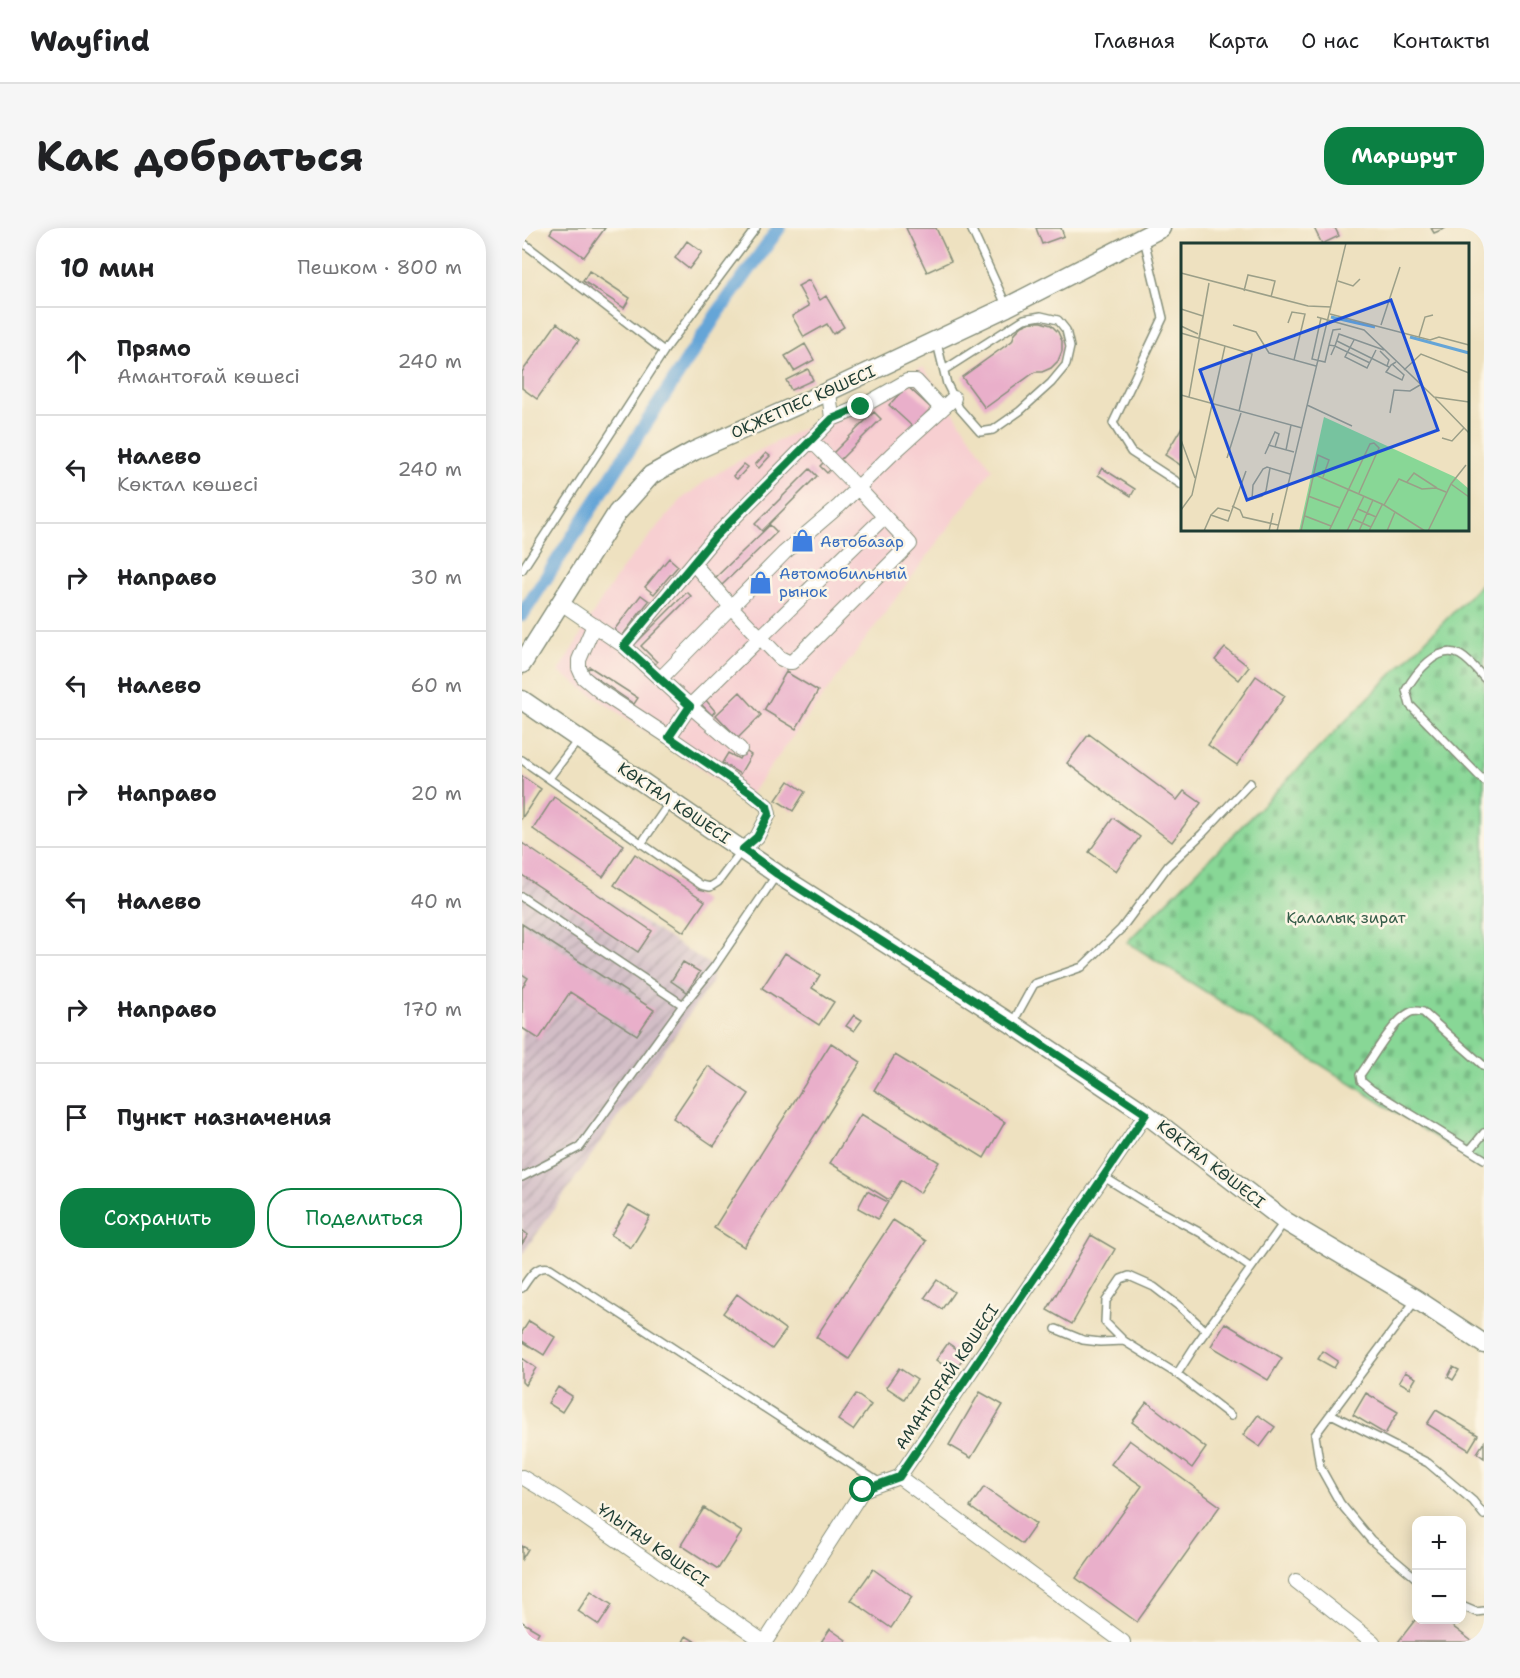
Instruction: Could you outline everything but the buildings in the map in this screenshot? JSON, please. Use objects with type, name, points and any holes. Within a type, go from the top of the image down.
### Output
[{"type":"street","name":"ОҚЖЕТПЕС КӨШЕСІ","points":[[522,664],[617,513],[651,476],[694,451],[829,391],[1007,307],[1161,228]]},
{"type":"street","points":[[624,646],[715,537],[832,419],[861,407],[907,381],[916,381],[942,409]]},
{"type":"street","points":[[829,391],[832,419]]},
{"type":"street","points":[[660,679],[784,553],[839,506],[954,398]]},
{"type":"street","points":[[693,563],[780,658],[792,662],[910,544],[811,440]]},
{"type":"street","points":[[669,737],[690,706],[884,517]]},
{"type":"street","points":[[561,603],[624,646],[740,749]]},
{"type":"street","points":[[594,625],[579,660],[579,668],[583,677],[602,693],[767,806],[769,814],[757,837],[743,849]]},
{"type":"street","name":"КӨКТАЛ КӨШЕСІ","points":[[522,700],[777,874],[1011,1024],[1146,1114],[1285,1221],[1416,1299],[1484,1344]]},
{"type":"street","name":"АМАНТОҒАЙ КӨШЕСІ","points":[[899,1477],[1146,1114]]},
{"type":"street","name":"ҰЛЫТАУ КӨШЕСІ","points":[[522,1477],[557,1498],[764,1642]]},
{"type":"street","points":[[764,1642],[863,1490],[899,1477],[1123,1642]]},
{"type":"street","points":[[1296,1581],[1373,1642]]},
{"type":"lane","points":[[522,570],[664,351],[756,228]]},
{"type":"lane","points":[[970,228],[1007,307]]},
{"type":"lane","points":[[1144,236],[1163,318],[1113,423],[1131,452],[1181,484]]},
{"type":"lane","points":[[522,242],[664,351]]},
{"type":"lane","points":[[936,340],[947,384],[959,408],[980,432],[993,430],[1020,411],[1051,383],[1066,365],[1070,347],[1066,330],[1058,320],[1041,316],[1024,319],[944,370]]},
{"type":"lane","points":[[1484,678],[1460,655],[1440,653],[1415,675],[1406,690],[1410,705],[1484,781]]},
{"type":"lane","points":[[549,778],[579,739]]},
{"type":"lane","points":[[522,760],[701,885],[710,887],[718,882],[743,849]]},
{"type":"lane","points":[[1011,1024],[1034,984],[1082,967],[1121,929],[1168,866],[1250,783]]},
{"type":"lane","points":[[641,844],[671,801]]},
{"type":"lane","points":[[522,1177],[580,1147],[683,1005],[714,967],[777,874]]},
{"type":"lane","points":[[522,897],[683,1005]]},
{"type":"lane","points":[[1484,1066],[1423,1012],[1416,1011],[1408,1013],[1392,1029],[1360,1075],[1362,1081],[1372,1090],[1484,1159]]},
{"type":"lane","points":[[1470,1150],[1484,1133]]},
{"type":"lane","points":[[1104,1177],[1201,1233],[1251,1268]]},
{"type":"lane","points":[[1177,1374],[1285,1221]]},
{"type":"lane","points":[[522,1288],[536,1269],[550,1268],[882,1484]]},
{"type":"lane","points":[[1206,1331],[1154,1287],[1129,1276],[1121,1279],[1106,1301],[1105,1322],[1124,1341],[1177,1374],[1231,1416]]},
{"type":"lane","points":[[1412,1575],[1371,1540],[1340,1503],[1320,1467],[1315,1435],[1416,1299]]},
{"type":"lane","points":[[1056,1329],[1083,1340],[1124,1341]]},
{"type":"lane","points":[[1331,1414],[1428,1463],[1473,1501],[1484,1515]]},
{"type":"lane","points":[[1466,1608],[1476,1612],[1484,1611]]},
{"type":"shaded area","name":"Автомобильный рынок","points":[[923,367],[992,469],[746,800],[559,672],[600,602],[627,562],[683,498],[729,466]]},
{"type":"shaded area","points":[[522,845],[714,967],[711,983],[522,1255]]},
{"type":"green space","name":"Қалалық зират","points":[[1484,581],[1484,1168],[1127,942]]},
{"type":"waterway","points":[[522,615],[717,314],[779,228]]},
{"type":"place","name":"Автобазар","points":[[802,541]]},
{"type":"place","name":"Автомобильный рынок","points":[[761,582]]},
{"type":"route","points":[[861,407],[832,419],[715,537],[624,646],[690,706],[669,737],[767,806],[769,814],[757,837],[743,849],[777,874],[1011,1024],[1146,1114],[899,1477],[863,1490]]}]
